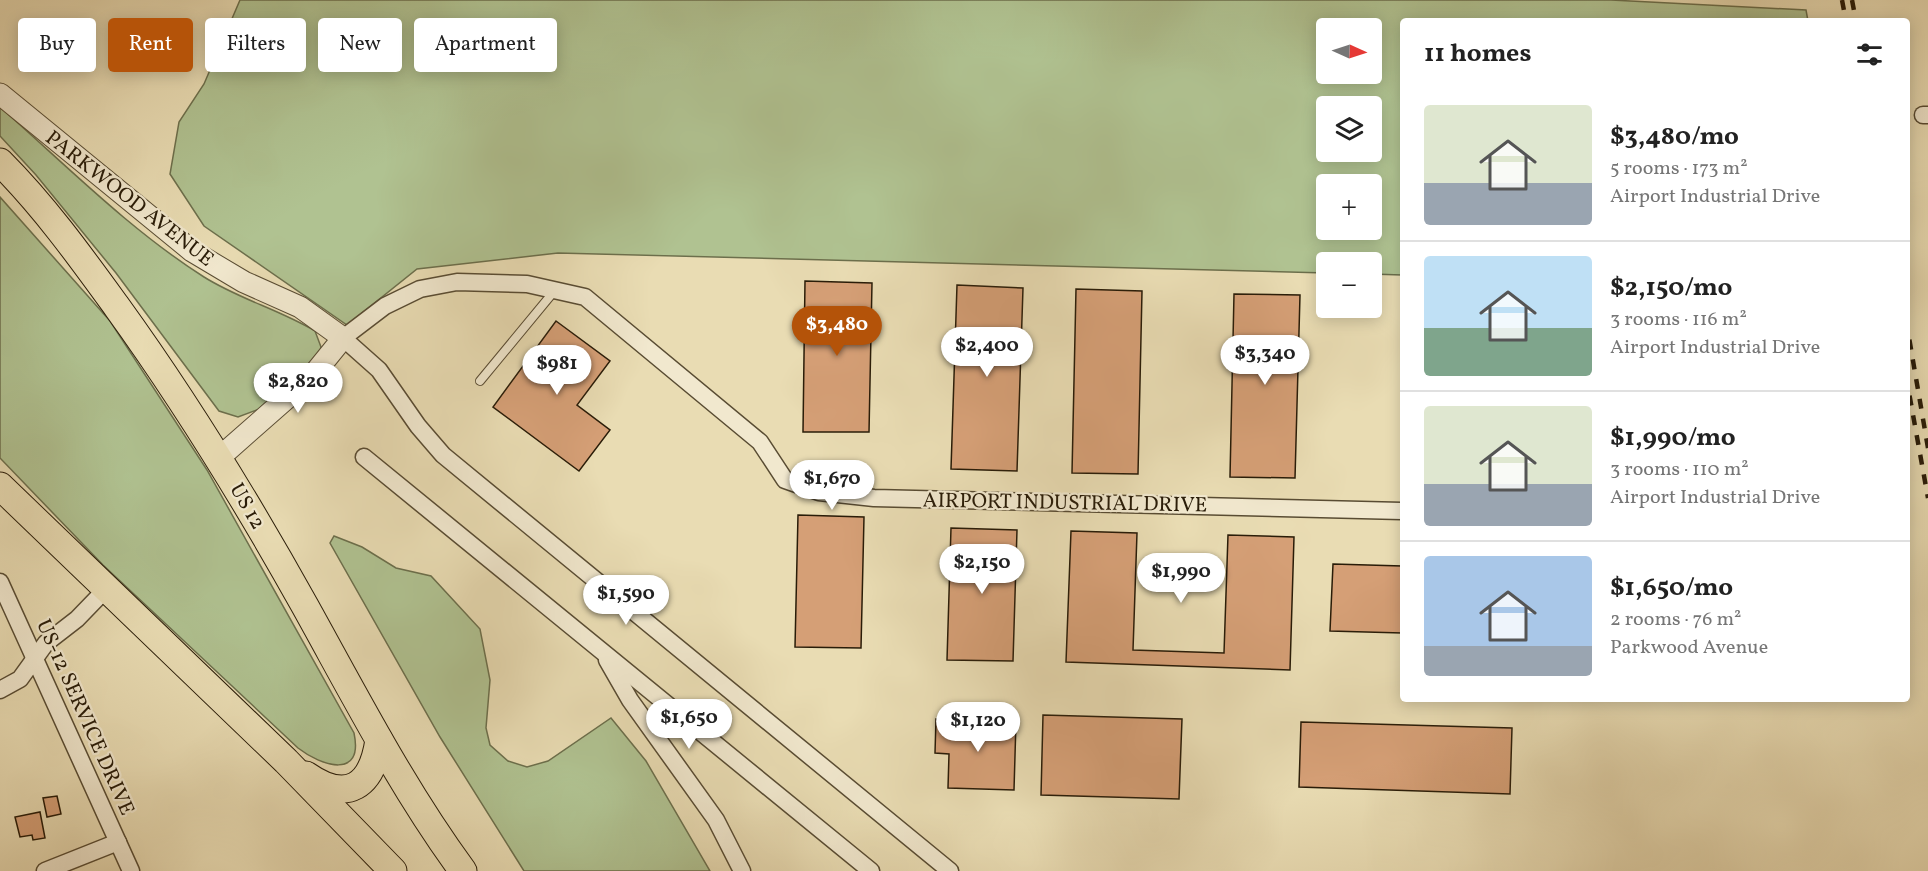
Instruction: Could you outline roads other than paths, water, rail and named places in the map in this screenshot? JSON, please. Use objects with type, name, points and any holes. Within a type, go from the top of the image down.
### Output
[{"type":"highway","name":"US 12","points":[[0,162],[44,210],[79,255],[220,457],[379,740],[463,871]]},
{"type":"highway","points":[[0,486],[286,761],[393,871]]},
{"type":"highway","points":[[286,761],[320,784],[334,789],[354,787],[370,773],[376,762],[379,740]]},
{"type":"street","name":"PARKWOOD AVENUE","points":[[0,94],[192,251],[244,282],[300,307],[343,338],[379,370],[418,426],[443,455],[951,871]]},
{"type":"street","name":"AIRPORT INDUSTRIAL DRIVE","points":[[220,457],[313,375],[343,338],[385,306],[420,289],[458,282],[480,281],[527,284],[585,297],[760,442],[785,480],[819,492],[874,498],[1400,511]]},
{"type":"street","points":[[364,457],[871,871]]},
{"type":"street","name":"US-12 SERVICE DRIVE","points":[[0,582],[131,871]]},
{"type":"street","points":[[0,690],[20,679],[36,661],[46,643],[77,619],[106,589]]},
{"type":"street","points":[[601,649],[630,700],[716,820],[742,871]]},
{"type":"street","points":[[45,871],[118,842]]},
{"type":"lane","points":[[480,381],[556,289]]},
{"type":"railway","points":[[1842,0],[1845,18]]},
{"type":"railway","points":[[1852,0],[1855,18]]},
{"type":"railway","points":[[1910,343],[1928,448]]},
{"type":"railway","points":[[1910,398],[1928,498]]}]
